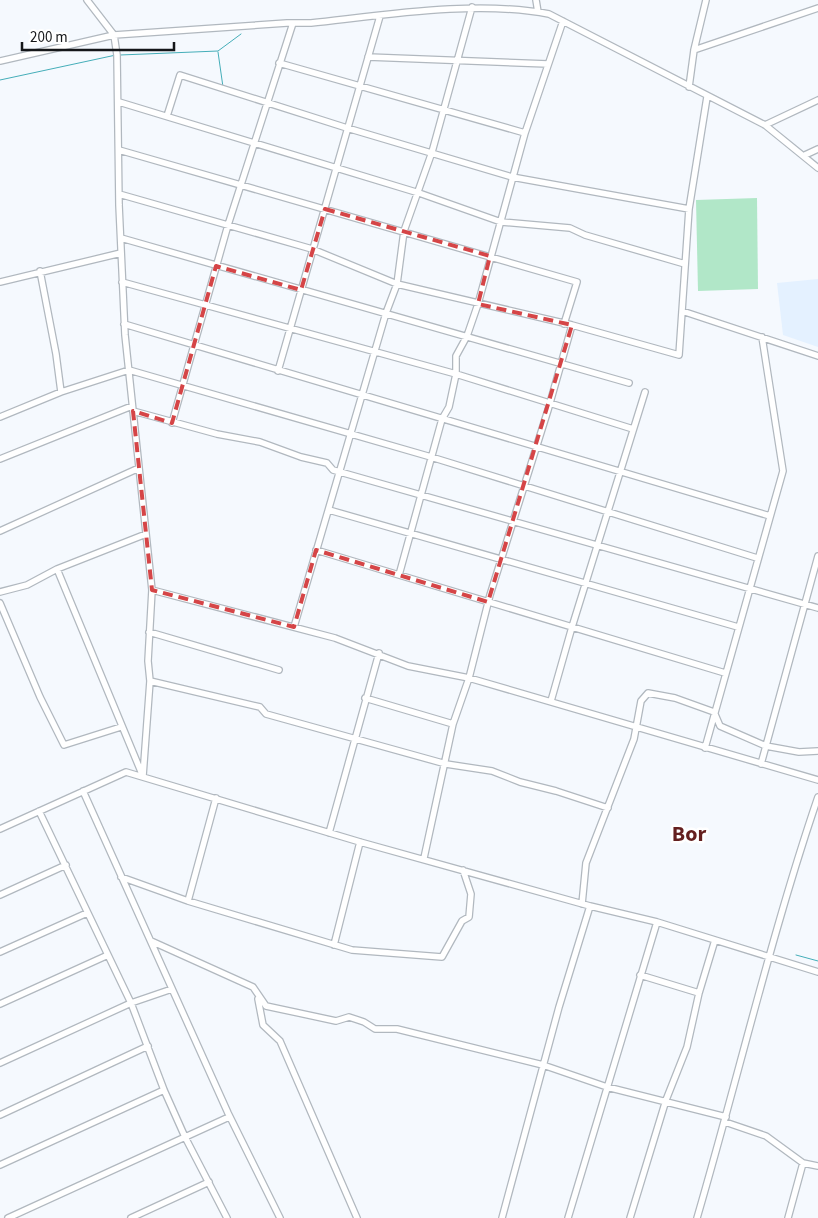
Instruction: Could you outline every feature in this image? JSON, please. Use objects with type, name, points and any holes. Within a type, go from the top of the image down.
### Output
[{"type":"street","points":[[87,0],[114,35],[117,55],[120,238],[124,324],[152,590],[149,632],[150,680],[143,776]]},
{"type":"street","points":[[536,0],[538,12]]},
{"type":"street","points":[[689,87],[694,50],[706,0]]},
{"type":"street","points":[[0,62],[114,35],[311,23],[472,7],[498,7],[538,12],[562,21],[707,97],[765,125],[805,155],[818,168]]},
{"type":"street","points":[[294,627],[386,314],[397,284],[404,231],[432,152],[472,7]]},
{"type":"street","points":[[694,50],[818,8]]},
{"type":"street","points":[[278,371],[380,16]]},
{"type":"street","points":[[399,575],[442,419],[449,408],[456,374],[456,356],[467,336],[478,304],[525,133],[562,21]]},
{"type":"street","points":[[172,423],[204,304],[266,103],[293,23]]},
{"type":"street","points":[[368,57],[548,64]]},
{"type":"street","points":[[279,63],[525,133]]},
{"type":"street","points":[[167,116],[180,76],[512,177],[689,209]]},
{"type":"street","points":[[119,194],[312,249],[397,284],[572,325],[679,354],[689,209],[707,97]]},
{"type":"street","points":[[765,125],[818,100]]},
{"type":"street","points":[[119,102],[419,193],[501,222],[570,228],[585,235],[685,264]]},
{"type":"street","points":[[805,155],[818,149]]},
{"type":"street","points":[[119,150],[577,282],[564,324]]},
{"type":"street","points":[[120,238],[629,383]]},
{"type":"street","points":[[0,282],[121,253]]},
{"type":"street","points":[[40,272],[56,354],[61,392]]},
{"type":"street","points":[[122,282],[456,374],[633,429]]},
{"type":"street","points":[[682,311],[818,356]]},
{"type":"street","points":[[124,324],[770,516]]},
{"type":"street","points":[[424,858],[446,764],[453,724],[469,678],[488,602],[550,404],[572,325]]},
{"type":"street","points":[[704,748],[783,471],[762,337]]},
{"type":"street","points":[[0,417],[61,392],[129,370],[351,433],[757,558]]},
{"type":"street","points":[[551,701],[572,626],[645,392]]},
{"type":"street","points":[[0,459],[132,409],[172,423],[260,442],[301,457],[327,463],[334,470],[340,472],[818,608]]},
{"type":"street","points":[[0,531],[139,468]]},
{"type":"street","points":[[329,510],[738,627]]},
{"type":"street","points":[[0,592],[27,585],[57,569],[146,534]]},
{"type":"street","points":[[316,550],[725,673]]},
{"type":"street","points":[[761,764],[818,556]]},
{"type":"street","points":[[57,569],[121,727],[143,776]]},
{"type":"street","points":[[152,590],[335,638],[379,653],[413,668],[469,678],[818,780]]},
{"type":"street","points":[[0,603],[40,697],[64,745],[121,727]]},
{"type":"street","points":[[149,632],[279,670]]},
{"type":"street","points":[[330,833],[365,698],[379,653]]},
{"type":"street","points":[[150,680],[260,707],[266,714],[446,764],[492,771],[520,782],[556,791],[608,808]]},
{"type":"street","points":[[582,904],[586,863],[608,808],[636,728],[641,701],[648,693],[675,698],[714,712],[720,726],[766,746],[799,752],[818,751]]},
{"type":"street","points":[[365,698],[453,724]]},
{"type":"street","points":[[0,829],[126,772],[360,842],[424,858],[582,904],[657,922],[818,972]]},
{"type":"street","points":[[83,790],[229,1116],[280,1218]]},
{"type":"street","points":[[697,1218],[726,1120],[769,957],[818,796]]},
{"type":"street","points":[[188,901],[216,798]]},
{"type":"street","points":[[39,811],[131,1003],[164,1090],[185,1137],[227,1218]]},
{"type":"street","points":[[334,945],[360,842]]},
{"type":"street","points":[[0,895],[66,865]]},
{"type":"street","points":[[121,877],[188,901],[352,950],[442,957],[462,920],[469,917],[471,894],[463,870]]},
{"type":"street","points":[[502,1218],[543,1066],[590,906]]},
{"type":"street","points":[[0,952],[87,913]]},
{"type":"street","points":[[568,1218],[657,922]]},
{"type":"street","points":[[630,1218],[666,1100],[687,1047],[699,993],[715,940]]},
{"type":"street","points":[[151,941],[253,987],[266,1006],[336,1021],[348,1017],[364,1022],[375,1029],[397,1029],[543,1066],[607,1088],[666,1100],[726,1120],[766,1136],[803,1162],[818,1166]]},
{"type":"street","points":[[0,1004],[108,955]]},
{"type":"street","points":[[640,975],[699,993]]},
{"type":"street","points":[[253,987],[260,1006],[263,1025],[280,1041],[357,1218]]},
{"type":"street","points":[[0,1063],[131,1003],[172,989]]},
{"type":"street","points":[[0,1115],[148,1046]]},
{"type":"street","points":[[0,1165],[164,1090]]},
{"type":"street","points":[[8,1218],[229,1116]]},
{"type":"street","points":[[788,1218],[803,1162]]},
{"type":"street","points":[[131,1218],[210,1182]]},
{"type":"highlighted area","points":[[325,209],[490,256],[478,304],[572,325],[488,602],[316,550],[294,627],[152,590],[133,411],[172,423],[216,266],[301,290]]},
{"type":"shaded area","points":[[818,279],[818,347],[783,335],[777,283]]},
{"type":"green space","points":[[757,198],[758,289],[698,291],[696,200]]},
{"type":"waterway","points":[[120,55],[218,51],[241,34]]},
{"type":"waterway","points":[[218,52],[223,87]]},
{"type":"waterway","points":[[0,80],[116,55]]},
{"type":"waterway","points":[[796,955],[818,961]]},
{"type":"district","name":"Bor","points":[[689,834]]}]
